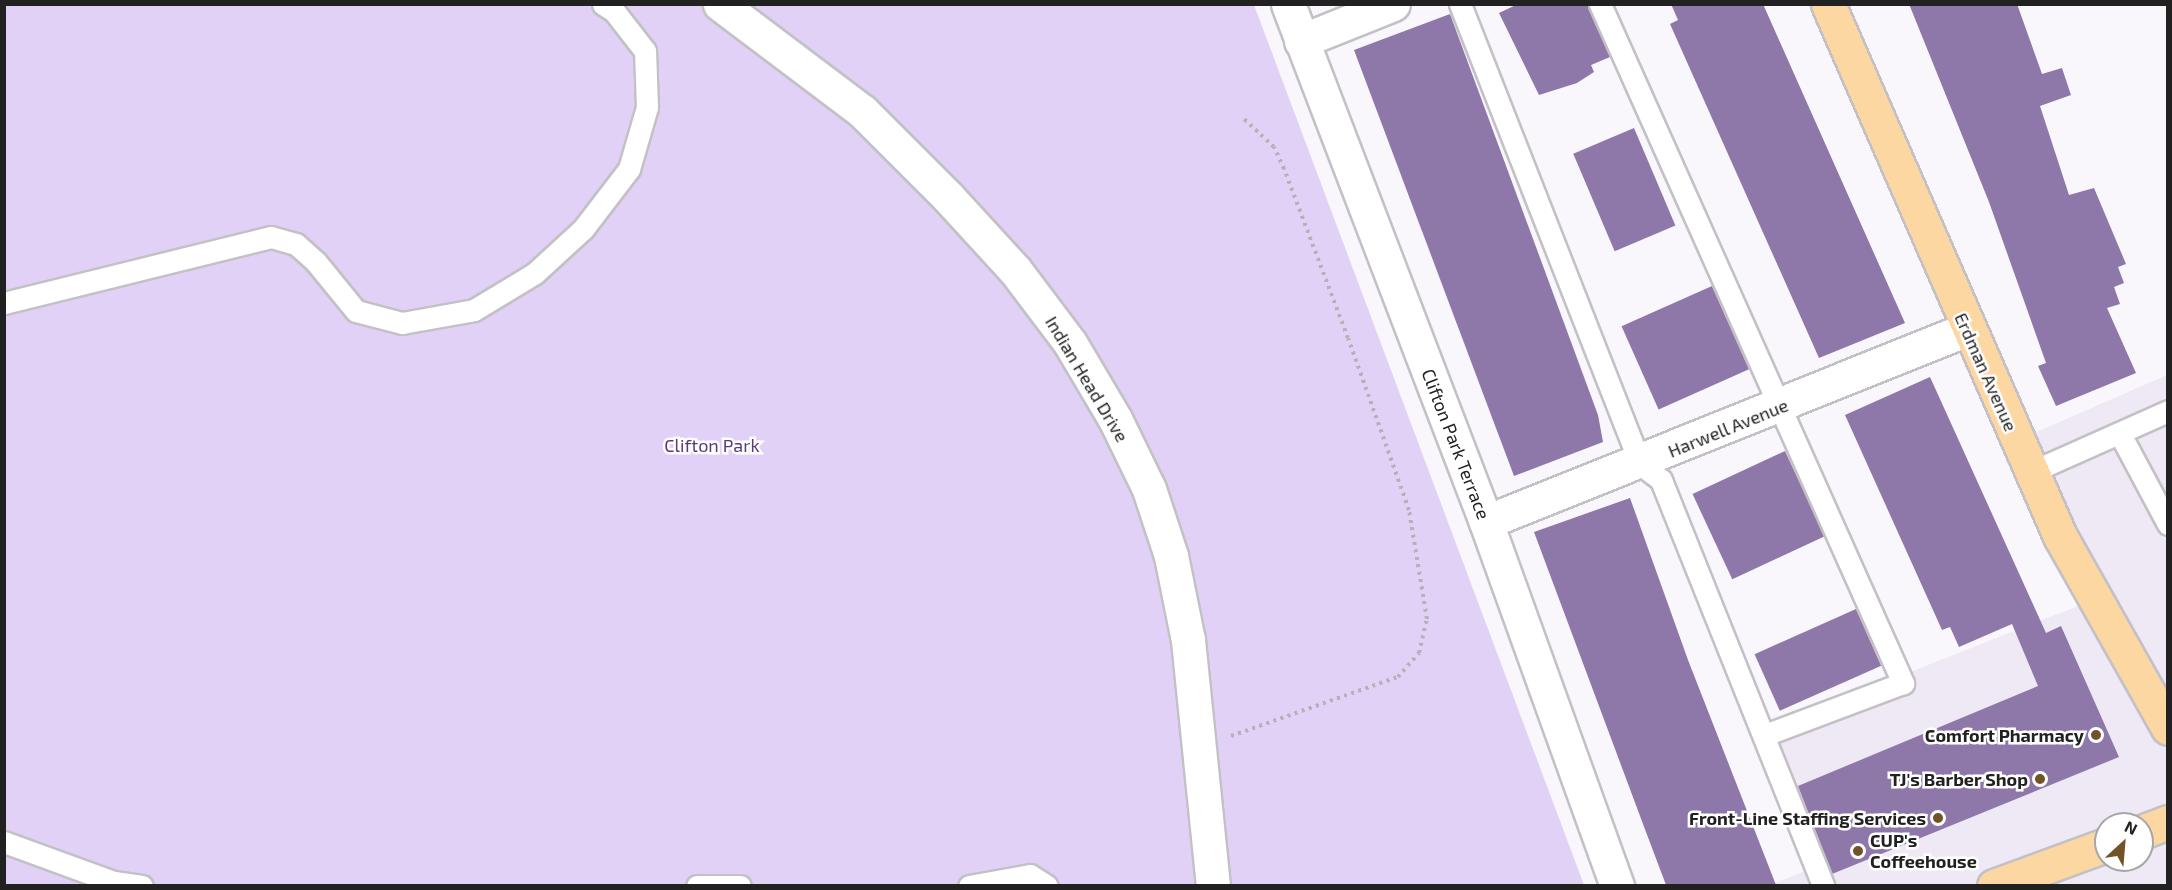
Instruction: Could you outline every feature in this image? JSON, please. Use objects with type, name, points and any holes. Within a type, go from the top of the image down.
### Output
[{"type":"main road","name":"Erdman Avenue","points":[[1828,4],[1967,329],[2031,472],[2168,728]]},
{"type":"main road","points":[[1994,885],[2094,849]]},
{"type":"street","name":"Indian Head Drive","points":[[720,4],[862,111],[1015,270],[1070,343],[1149,489],[1172,556],[1188,640],[1213,885]]},
{"type":"street","name":"Clifton Park Terrace","points":[[1288,4],[1486,522],[1617,885]]},
{"type":"street","points":[[1301,40],[1394,4]]},
{"type":"street","name":"Harwell Avenue","points":[[1486,522],[1640,464],[1967,329]]},
{"type":"lane","points":[[4,303],[272,237],[296,244],[316,262],[356,311],[402,323],[474,310],[535,273],[583,229],[629,169],[647,107],[645,51],[614,11],[603,4]]},
{"type":"lane","points":[[1460,4],[1640,464],[1661,480],[1765,735],[1822,885]]},
{"type":"lane","points":[[1600,4],[1782,406],[1903,682],[1765,735]]},
{"type":"lane","points":[[2031,472],[2168,411]]},
{"type":"lane","points":[[2120,434],[2168,524]]},
{"type":"lane","points":[[4,842],[114,882],[142,885]]},
{"type":"lane","points":[[969,885],[1030,875],[1047,885]]},
{"type":"lane","points":[[697,885],[740,885]]},
{"type":"path","points":[[1199,746],[1398,677],[1419,652],[1426,629],[1425,591],[1409,510],[1348,338],[1274,147],[1244,119]]},
{"type":"shaded area","points":[[2167,375],[2167,885],[1770,885],[1818,866],[1765,729],[2101,597],[2023,438]]},
{"type":"green space","name":"Clifton Park","points":[[5,4],[1254,5],[1584,885],[5,886]]},
{"type":"building","points":[[1518,4],[1588,4],[1610,57],[1591,65],[1594,72],[1577,83],[1539,95],[1499,13]]},
{"type":"building","points":[[1671,4],[1763,4],[1905,323],[1819,358],[1670,24],[1678,20]]},
{"type":"building","points":[[1909,4],[2017,4],[2042,74],[2062,68],[2071,95],[2040,106],[2069,195],[2094,188],[2126,264],[2118,267],[2124,283],[2114,287],[2120,304],[2107,308],[2136,373],[2056,406],[2038,366],[2046,363],[1989,202]]},
{"type":"building","points":[[1450,14],[1598,415],[1603,442],[1514,476],[1354,50]]},
{"type":"building","points":[[1634,128],[1675,226],[1615,251],[1573,154]]},
{"type":"building","points":[[1712,286],[1749,369],[1659,409],[1622,326]]},
{"type":"building","points":[[1930,377],[2046,633],[2061,626],[2119,757],[1832,874],[1798,786],[2038,686],[2012,624],[1959,647],[1950,627],[1942,630],[1845,415]]},
{"type":"building","points":[[1785,451],[1825,536],[1732,579],[1693,494]]},
{"type":"building","points":[[1630,498],[1688,660],[1776,885],[1666,885],[1646,832],[1534,532]]},
{"type":"building","points":[[1856,609],[1881,666],[1780,711],[1755,654]]},
{"type":"place","name":"Comfort Pharmacy","points":[[2096,735]]},
{"type":"place","name":"TJ's Barber Shop","points":[[2040,779]]},
{"type":"place","name":"Front-Line Staffing Services","points":[[1938,818]]},
{"type":"place","name":"CUP's Coffeehouse","points":[[1858,851]]}]
